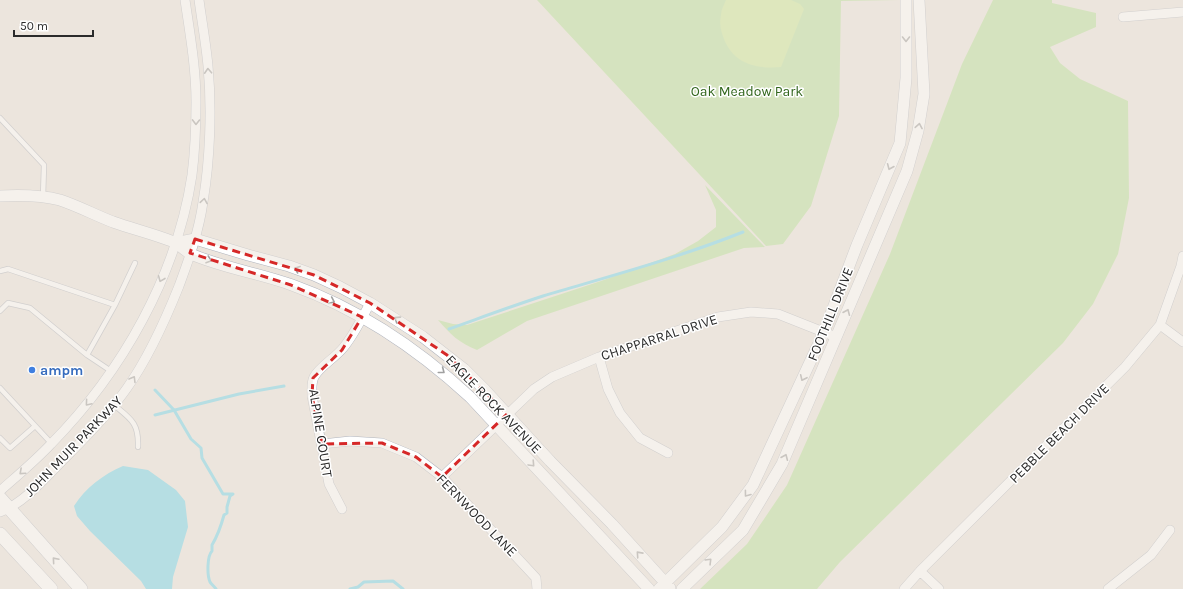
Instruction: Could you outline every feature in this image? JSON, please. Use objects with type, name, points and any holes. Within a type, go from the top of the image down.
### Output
[{"type":"main road","points":[[0,498],[5,510],[81,589]]},
{"type":"main road","points":[[0,534],[51,589]]},
{"type":"street","name":"JOHN MUIR PARKWAY","points":[[0,491],[52,444],[92,398],[111,372],[128,346],[147,312],[175,243],[183,216],[192,175],[195,130],[194,72],[185,0]]},
{"type":"street","name":"JOHN MUIR PARKWAY","points":[[5,510],[22,500],[74,449],[128,388],[153,344],[170,308],[195,239],[206,185],[210,112],[208,66],[199,0]]},
{"type":"street","name":"FOOTHILL DRIVE","points":[[665,587],[722,527],[753,485],[824,332],[857,245],[900,144],[906,78],[906,0]]},
{"type":"street","name":"FOOTHILL DRIVE","points":[[682,589],[743,530],[782,464],[907,171],[918,131],[924,94],[920,0]]},
{"type":"street","points":[[1123,17],[1183,12]]},
{"type":"street","name":"EAGLE ROCK AVENUE","points":[[0,196],[14,195],[43,197],[65,202],[112,221],[175,243],[190,253],[291,285],[324,298],[392,334],[447,375],[470,397],[649,589]]},
{"type":"street","name":"EAGLE ROCK AVENUE","points":[[175,243],[195,239],[248,256],[289,266],[314,275],[370,303],[418,333],[447,354],[464,369],[550,461],[612,524],[665,587]]},
{"type":"street","name":"PEBBLE BEACH DRIVE","points":[[904,589],[920,571],[1125,367],[1160,325],[1181,266],[1183,256]]},
{"type":"street","name":"ALPINE COURT","points":[[342,509],[329,484],[312,396],[312,385],[317,372],[342,350],[370,303]]},
{"type":"street","name":"CHAPPARRAL DRIVE","points":[[442,477],[534,389],[552,377],[599,356],[718,317],[751,312],[778,314],[836,337]]},
{"type":"street","points":[[1160,325],[1183,342]]},
{"type":"street","points":[[599,356],[608,389],[620,413],[640,438],[668,453]]},
{"type":"street","name":"FERNWOOD LANE","points":[[322,444],[350,441],[382,443],[416,457],[442,477],[536,578],[537,589]]},
{"type":"street","points":[[1108,589],[1151,555],[1170,530]]},
{"type":"street","points":[[920,571],[939,589]]},
{"type":"lane","points":[[0,118],[44,165],[43,197]]},
{"type":"lane","points":[[88,356],[135,263]]},
{"type":"lane","points":[[0,271],[8,269],[115,305]]},
{"type":"lane","points":[[0,311],[8,302],[30,308],[88,356],[111,372]]},
{"type":"lane","points":[[0,388],[52,444]]},
{"type":"lane","points":[[114,405],[132,420],[136,426],[139,435],[138,447]]},
{"type":"lane","points":[[0,438],[10,448],[35,426]]},
{"type":"highlighted area","points":[[195,239],[314,275],[370,303],[447,355],[507,414],[442,477],[416,457],[382,443],[322,444],[312,396],[313,378],[342,350],[362,317],[291,285],[190,253]]},
{"type":"green space","name":"Oak Meadow Park","points":[[537,0],[899,0],[841,1],[839,116],[811,206],[783,244],[766,246]]},
{"type":"green space","points":[[726,0],[791,0],[800,4],[804,9],[781,67],[763,67],[747,63],[734,54],[728,47],[722,33],[720,21]]},
{"type":"green space","points":[[993,0],[1052,0],[1052,3],[1096,13],[1096,27],[1050,47],[1060,63],[1080,79],[1128,101],[1129,198],[1118,254],[1093,304],[1063,343],[840,562],[817,589],[700,589],[747,544],[787,485],[890,254],[962,64]]},
{"type":"green space","points":[[705,185],[765,247],[744,248],[527,321],[477,350],[455,338],[438,320],[453,324],[467,325],[601,281],[675,254],[698,241],[716,227],[716,210]]},
{"type":"water","points":[[123,466],[148,470],[176,490],[185,501],[188,527],[173,577],[172,589],[146,589],[141,581],[90,531],[77,516],[74,506],[78,499],[102,477]]},
{"type":"waterway","points":[[449,329],[543,296],[619,274],[743,232]]},
{"type":"waterway","points":[[155,415],[239,394],[284,386]]},
{"type":"waterway","points":[[155,390],[174,410],[191,439],[201,448],[202,458],[223,494],[233,494],[230,496],[227,513],[224,515],[212,545],[212,551],[208,561],[209,579],[216,589]]},
{"type":"waterway","points":[[350,589],[358,587],[364,582],[393,581],[403,589]]},
{"type":"place","name":"ampm","points":[[32,370]]}]
